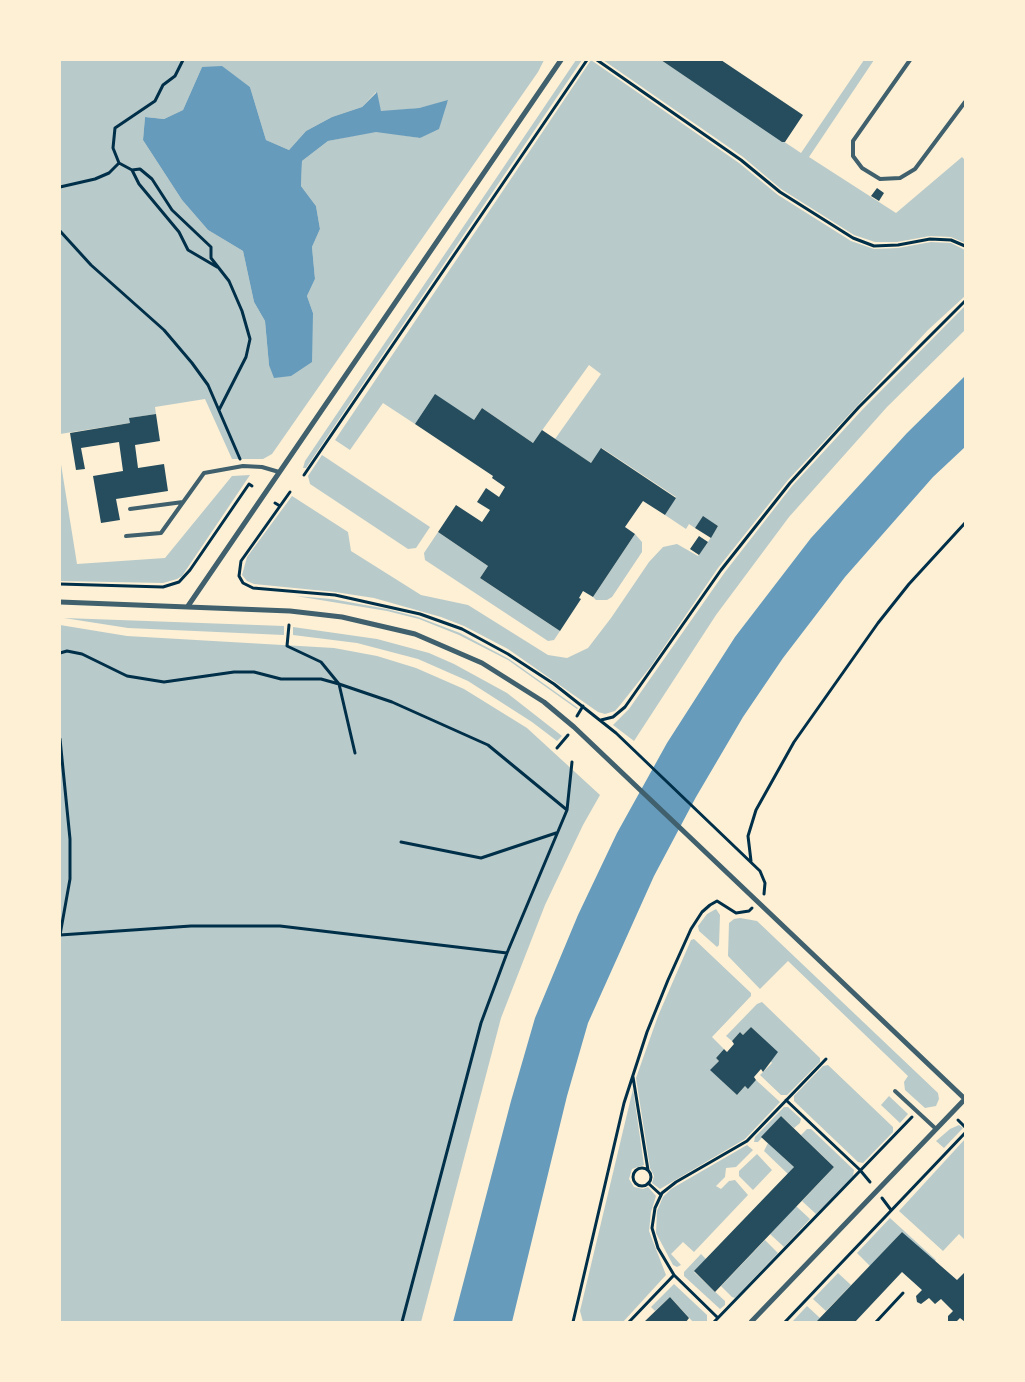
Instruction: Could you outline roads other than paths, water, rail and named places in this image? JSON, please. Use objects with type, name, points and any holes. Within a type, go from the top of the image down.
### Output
[{"type":"street","points":[[188,606],[561,60]]},
{"type":"street","points":[[60,602],[188,606],[314,613],[371,622],[432,640],[474,659],[514,681],[560,715],[603,753],[965,1099],[935,1128],[751,1322]]},
{"type":"lane","points":[[910,60],[853,141],[853,156],[862,168],[880,179],[900,178],[915,169],[965,102]]},
{"type":"lane","points":[[126,536],[161,533],[204,473],[243,466],[262,467],[279,472]]},
{"type":"lane","points":[[130,509],[183,502]]},
{"type":"lane","points":[[895,1091],[935,1128]]},
{"type":"water","points":[[222,66],[250,87],[266,140],[289,150],[306,131],[332,117],[362,107],[377,92],[381,111],[419,108],[448,100],[439,129],[420,138],[376,132],[328,141],[302,161],[301,186],[316,206],[320,229],[312,247],[315,279],[307,296],[313,313],[312,362],[291,376],[274,378],[269,365],[265,321],[254,302],[243,251],[208,230],[182,200],[143,140],[145,117],[164,119],[183,110],[202,67]]},
{"type":"water","points":[[965,376],[965,447],[933,477],[845,577],[783,658],[743,717],[696,797],[654,876],[588,1023],[567,1096],[512,1322],[453,1322],[511,1101],[535,1018],[578,915],[617,833],[667,743],[735,637],[811,538],[907,433]]}]
